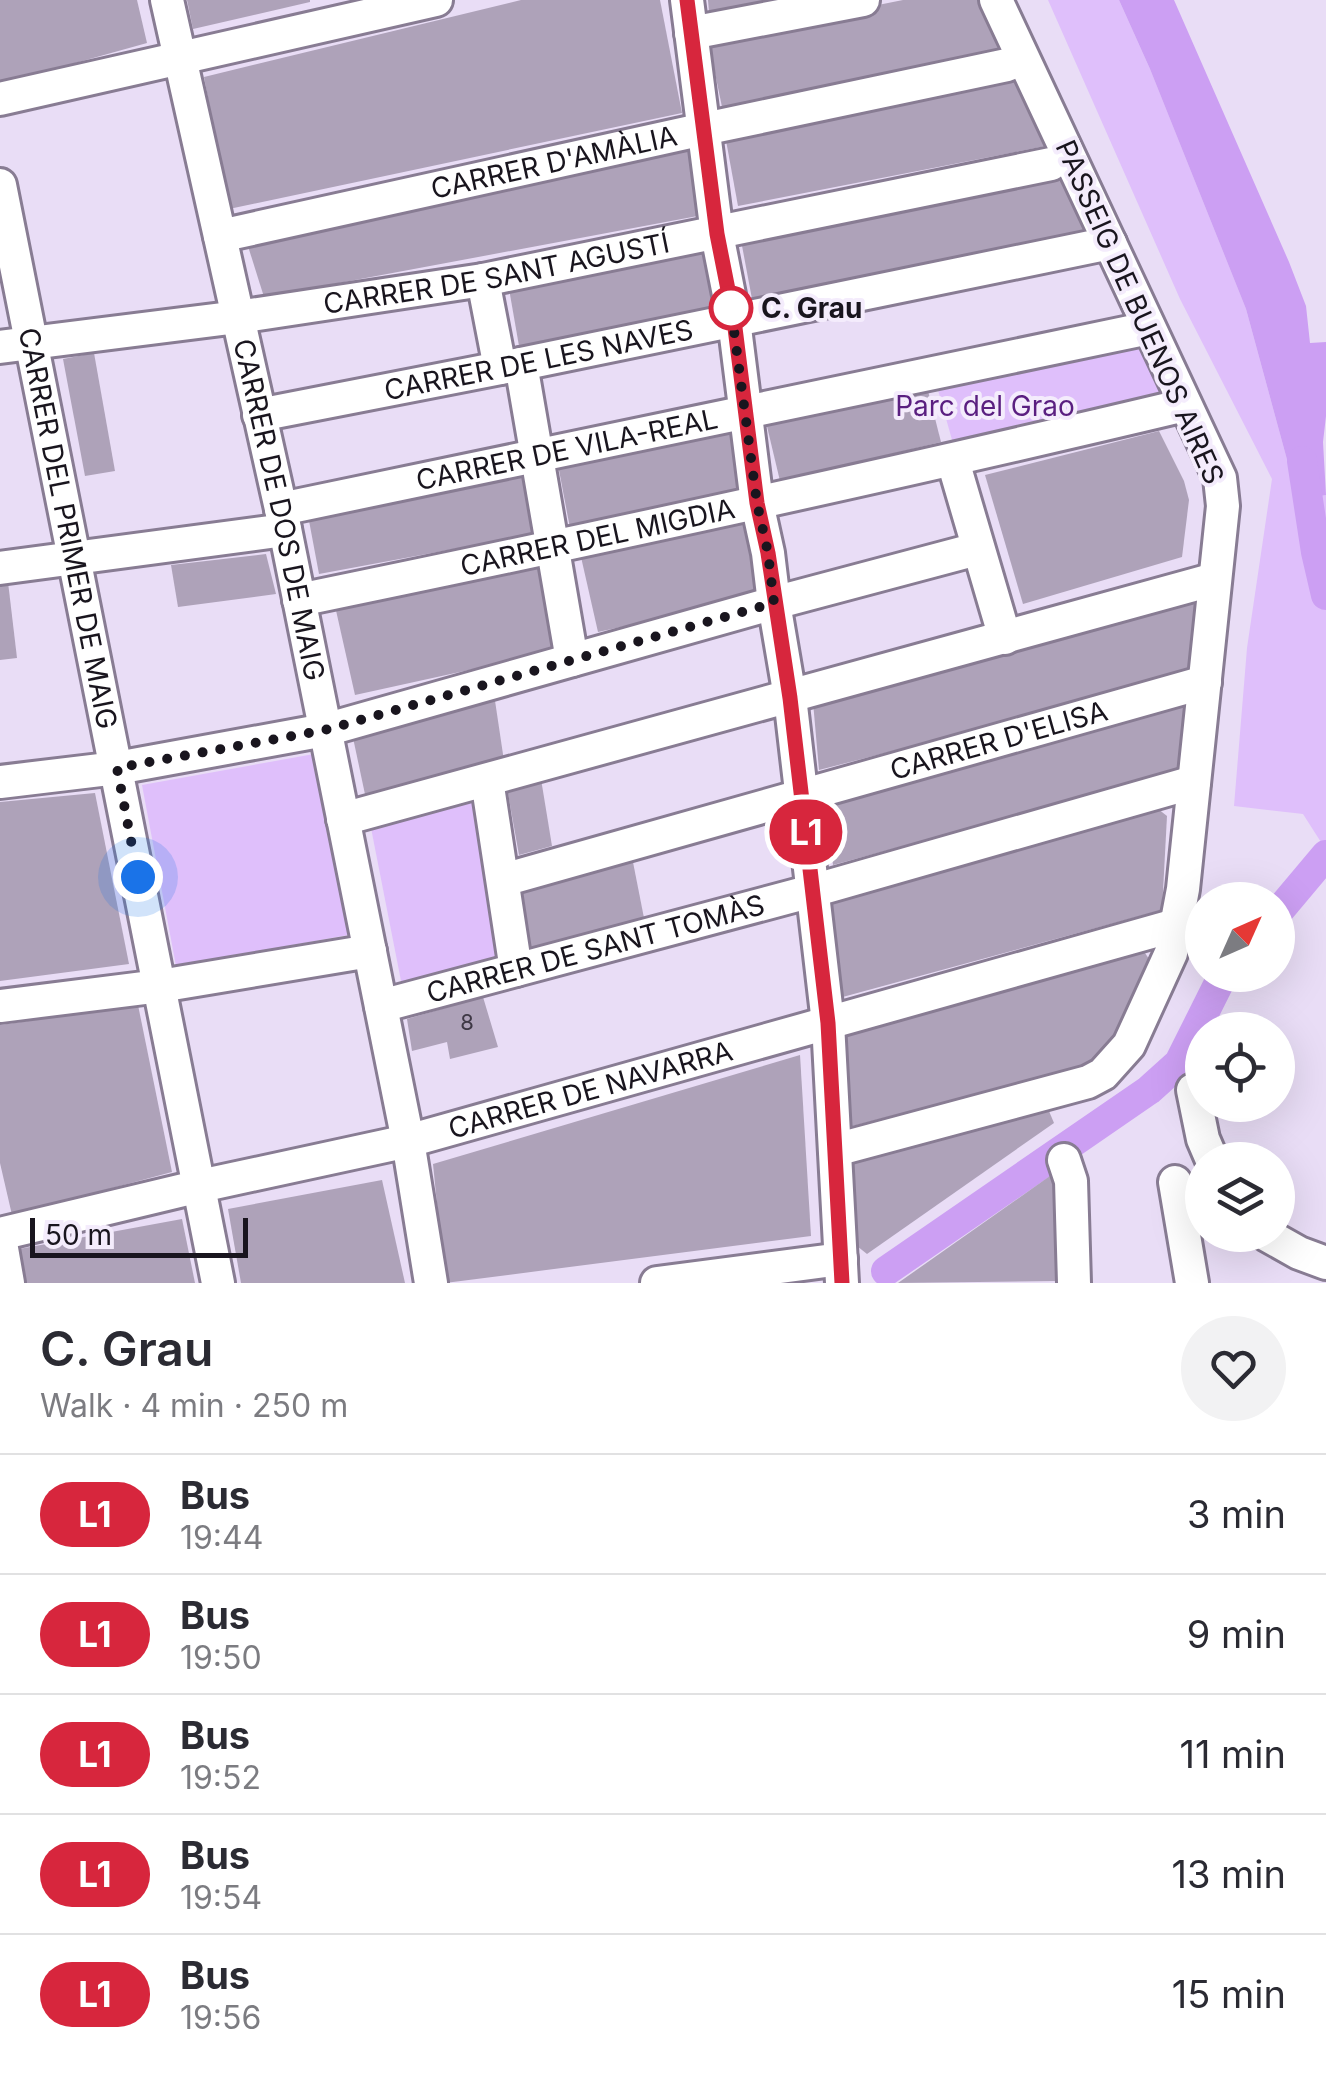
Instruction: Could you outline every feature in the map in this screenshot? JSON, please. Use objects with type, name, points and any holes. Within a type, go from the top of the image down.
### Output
[{"type":"street","name":"CARRER DE DOS DE MAIG","points":[[167,0],[283,520],[408,1141],[431,1283]]},
{"type":"street","points":[[0,99],[436,0]]},
{"type":"street","points":[[656,1283],[841,1271],[828,1023],[802,794],[768,553],[757,503],[734,320],[717,234],[687,0]]},
{"type":"street","points":[[691,33],[863,0]]},
{"type":"street","name":"PASSEIG DE BUENOS AIRES","points":[[834,1150],[1088,1082],[1104,1074],[1129,1045],[1171,953],[1183,889],[1223,506],[1220,478],[996,0]]},
{"type":"street","name":"CARRER D'AMÀLIA","points":[[220,236],[1006,65]]},
{"type":"street","name":"CARRER DE SANT AGUSTÍ","points":[[0,347],[238,318],[483,280],[1051,164]]},
{"type":"street","name":"CARRER DEL PRIMER DE MAIG","points":[[0,185],[218,1283]]},
{"type":"street","name":"CARRER DE LES NAVES","points":[[260,415],[1110,243]]},
{"type":"street","points":[[483,280],[537,458],[572,660]]},
{"type":"street","name":"CARRER DE VILA-REAL","points":[[0,568],[75,559],[283,520],[537,458],[1149,328]]},
{"type":"street","name":"CARRER DEL MIGDIA","points":[[299,600],[953,460],[1185,405]]},
{"type":"street","points":[[953,460],[1005,638]]},
{"type":"street","points":[[0,782],[117,768],[325,730],[977,549]]},
{"type":"street","points":[[343,819],[1216,580]]},
{"type":"street","name":"CARRER D'ELISA","points":[[503,880],[1205,682]]},
{"type":"street","points":[[487,780],[516,970]]},
{"type":"street","name":"CARRER DE SANT TOMÀS","points":[[381,1006],[812,891],[1194,782]]},
{"type":"street","name":"CARRER DE NAVARRA","points":[[0,1236],[200,1186],[408,1141],[1176,925]]},
{"type":"street","points":[[0,1006],[160,986],[370,951]]},
{"type":"street","points":[[1064,1160],[1071,1181],[1074,1283]]},
{"type":"street","points":[[1175,1182],[1183,1282]]},
{"type":"street","points":[[0,1236],[8,1283]]},
{"type":"street","points":[[1295,1251],[1326,1263]]},
{"type":"green space","points":[[1048,0],[1119,0],[1246,309],[1298,500],[1326,495],[1326,850],[1303,814],[1234,806],[1247,648],[1272,479],[1180,299]]},
{"type":"green space","name":"Parc del Grao","points":[[1142,340],[1168,398],[954,447],[936,383]]},
{"type":"green space","points":[[314,754],[348,935],[176,966],[142,785]]},
{"type":"green space","points":[[477,798],[505,958],[402,986],[371,828]]},
{"type":"shaded area","points":[[1119,0],[1174,0],[1289,262],[1306,306],[1310,343],[1326,342],[1326,495],[1298,500],[1246,309]]},
{"type":"building","points":[[0,0],[137,0],[147,43],[0,84]]},
{"type":"building","points":[[187,0],[310,0],[310,2],[193,29]]},
{"type":"building","points":[[521,0],[660,0],[682,113],[229,209],[204,77]]},
{"type":"building","points":[[708,0],[764,0],[764,2],[709,12]]},
{"type":"building","points":[[903,0],[983,0],[1005,47],[722,107],[708,39]]},
{"type":"building","points":[[1016,69],[1051,145],[738,206],[725,135]]},
{"type":"building","points":[[688,145],[703,215],[264,297],[247,243]]},
{"type":"building","points":[[1065,164],[1087,234],[752,299],[740,235]]},
{"type":"building","points":[[707,247],[719,310],[519,346],[508,283]]},
{"type":"building","points":[[94,353],[115,471],[85,476],[63,359]]},
{"type":"building","points":[[925,379],[941,442],[780,481],[765,418]]},
{"type":"building","points":[[1159,431],[1189,500],[1182,557],[1023,604],[985,475]]},
{"type":"building","points":[[732,433],[743,496],[570,528],[558,465]]},
{"type":"building","points":[[527,468],[540,533],[319,574],[307,510]]},
{"type":"building","points":[[750,520],[767,595],[598,632],[581,557]]},
{"type":"building","points":[[266,554],[276,594],[178,607],[171,565]]},
{"type":"building","points":[[544,560],[564,649],[355,695],[335,606]]},
{"type":"building","points":[[8,582],[17,658],[0,660],[0,583]]},
{"type":"building","points":[[1202,600],[1195,673],[819,770],[813,702]]},
{"type":"building","points":[[494,694],[504,761],[366,799],[352,733]]},
{"type":"building","points":[[1191,698],[1185,770],[833,865],[825,798]]},
{"type":"building","points":[[541,779],[552,846],[519,855],[507,788]]},
{"type":"building","points":[[95,793],[129,964],[0,981],[0,802]]},
{"type":"building","points":[[1153,805],[1167,816],[1162,910],[839,998],[827,897]]},
{"type":"building","points":[[631,852],[644,918],[521,953],[510,884]]},
{"type":"building","points":[[1141,947],[1149,959],[1103,1061],[849,1127],[838,1031]]},
{"type":"building","points":[[483,997],[498,1047],[450,1059],[447,1042],[412,1051],[407,1019]]},
{"type":"building","points":[[138,1005],[172,1172],[12,1215],[0,1163],[0,1025]]},
{"type":"building","points":[[800,1055],[811,1236],[445,1283],[433,1164]]},
{"type":"building","points":[[1046,1104],[1054,1123],[867,1254],[857,1246],[846,1157]]},
{"type":"building","points":[[1057,1171],[1058,1281],[898,1283]]},
{"type":"building","points":[[382,1180],[405,1283],[241,1283],[228,1209]]},
{"type":"building","points":[[182,1219],[195,1283],[24,1283],[19,1249]]},
{"type":"waterway","points":[[1302,461],[1326,595]]},
{"type":"waterway","points":[[1295,892],[1326,855]]},
{"type":"waterway","points":[[886,1271],[1149,1090],[1179,1063],[1214,992]]},
{"type":"bus line","name":"L1","points":[[687,0],[717,234],[734,320],[757,503],[790,698],[828,1023],[842,1283]]},
{"type":"place","name":"C. Grau","points":[[731,308]]},
{"type":"route","points":[[138,877],[117,768],[325,730],[774,603],[731,308]]}]
